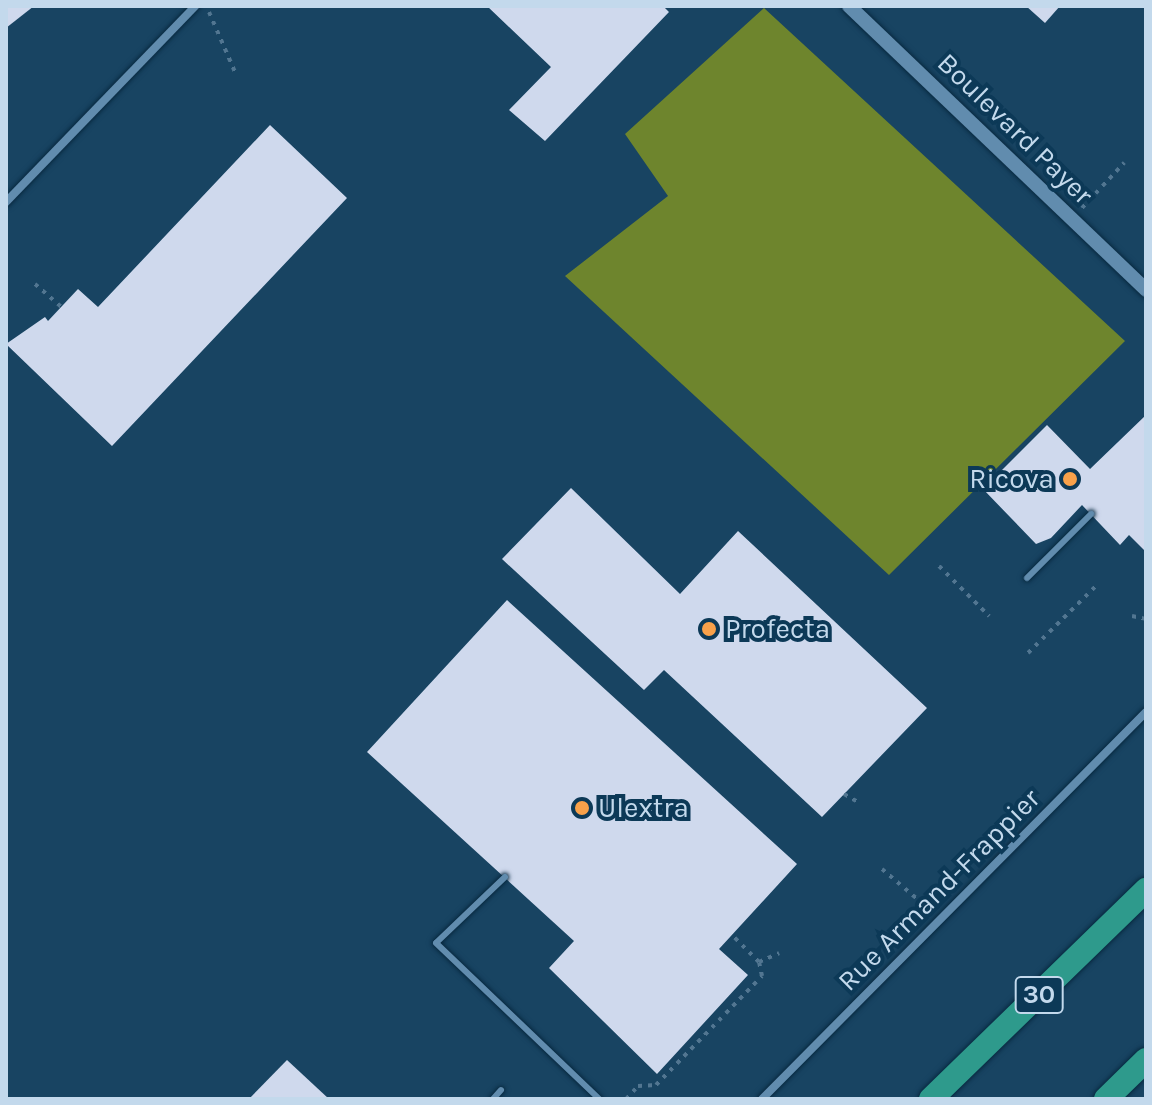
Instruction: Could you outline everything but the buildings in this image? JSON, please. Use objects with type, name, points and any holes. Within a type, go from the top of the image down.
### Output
[{"type":"highway","name":"30","points":[[931,1099],[1146,890]]},
{"type":"highway","points":[[1106,1099],[1146,1060]]},
{"type":"street","points":[[6,202],[195,6]]},
{"type":"street","name":"Boulevard Payer","points":[[849,6],[1146,290]]},
{"type":"street","name":"Rue Armand-Frappier","points":[[762,1099],[1146,712]]},
{"type":"lane","points":[[1027,578],[1091,514]]},
{"type":"lane","points":[[505,877],[436,943],[599,1099]]},
{"type":"lane","points":[[493,1099],[501,1090]]},
{"type":"path","points":[[206,6],[235,72]]},
{"type":"path","points":[[1072,219],[1124,163]]},
{"type":"path","points":[[35,284],[61,307]]},
{"type":"path","points":[[939,566],[989,616]]},
{"type":"path","points":[[1028,653],[1097,585]]},
{"type":"path","points":[[1132,616],[1146,619]]},
{"type":"path","points":[[844,794],[858,802]]},
{"type":"path","points":[[882,869],[923,904]]},
{"type":"path","points":[[626,1099],[638,1086],[656,1085],[762,976],[759,962],[732,935]]},
{"type":"path","points":[[759,962],[779,953]]},
{"type":"path","points":[[682,1048],[688,1053]]},
{"type":"green space","points":[[764,8],[1125,341],[889,575],[565,276],[668,196],[625,134]]},
{"type":"place","name":"Ricova","points":[[1070,479]]},
{"type":"place","name":"Profecta","points":[[709,629]]},
{"type":"place","name":"Ulextra","points":[[582,808]]}]
